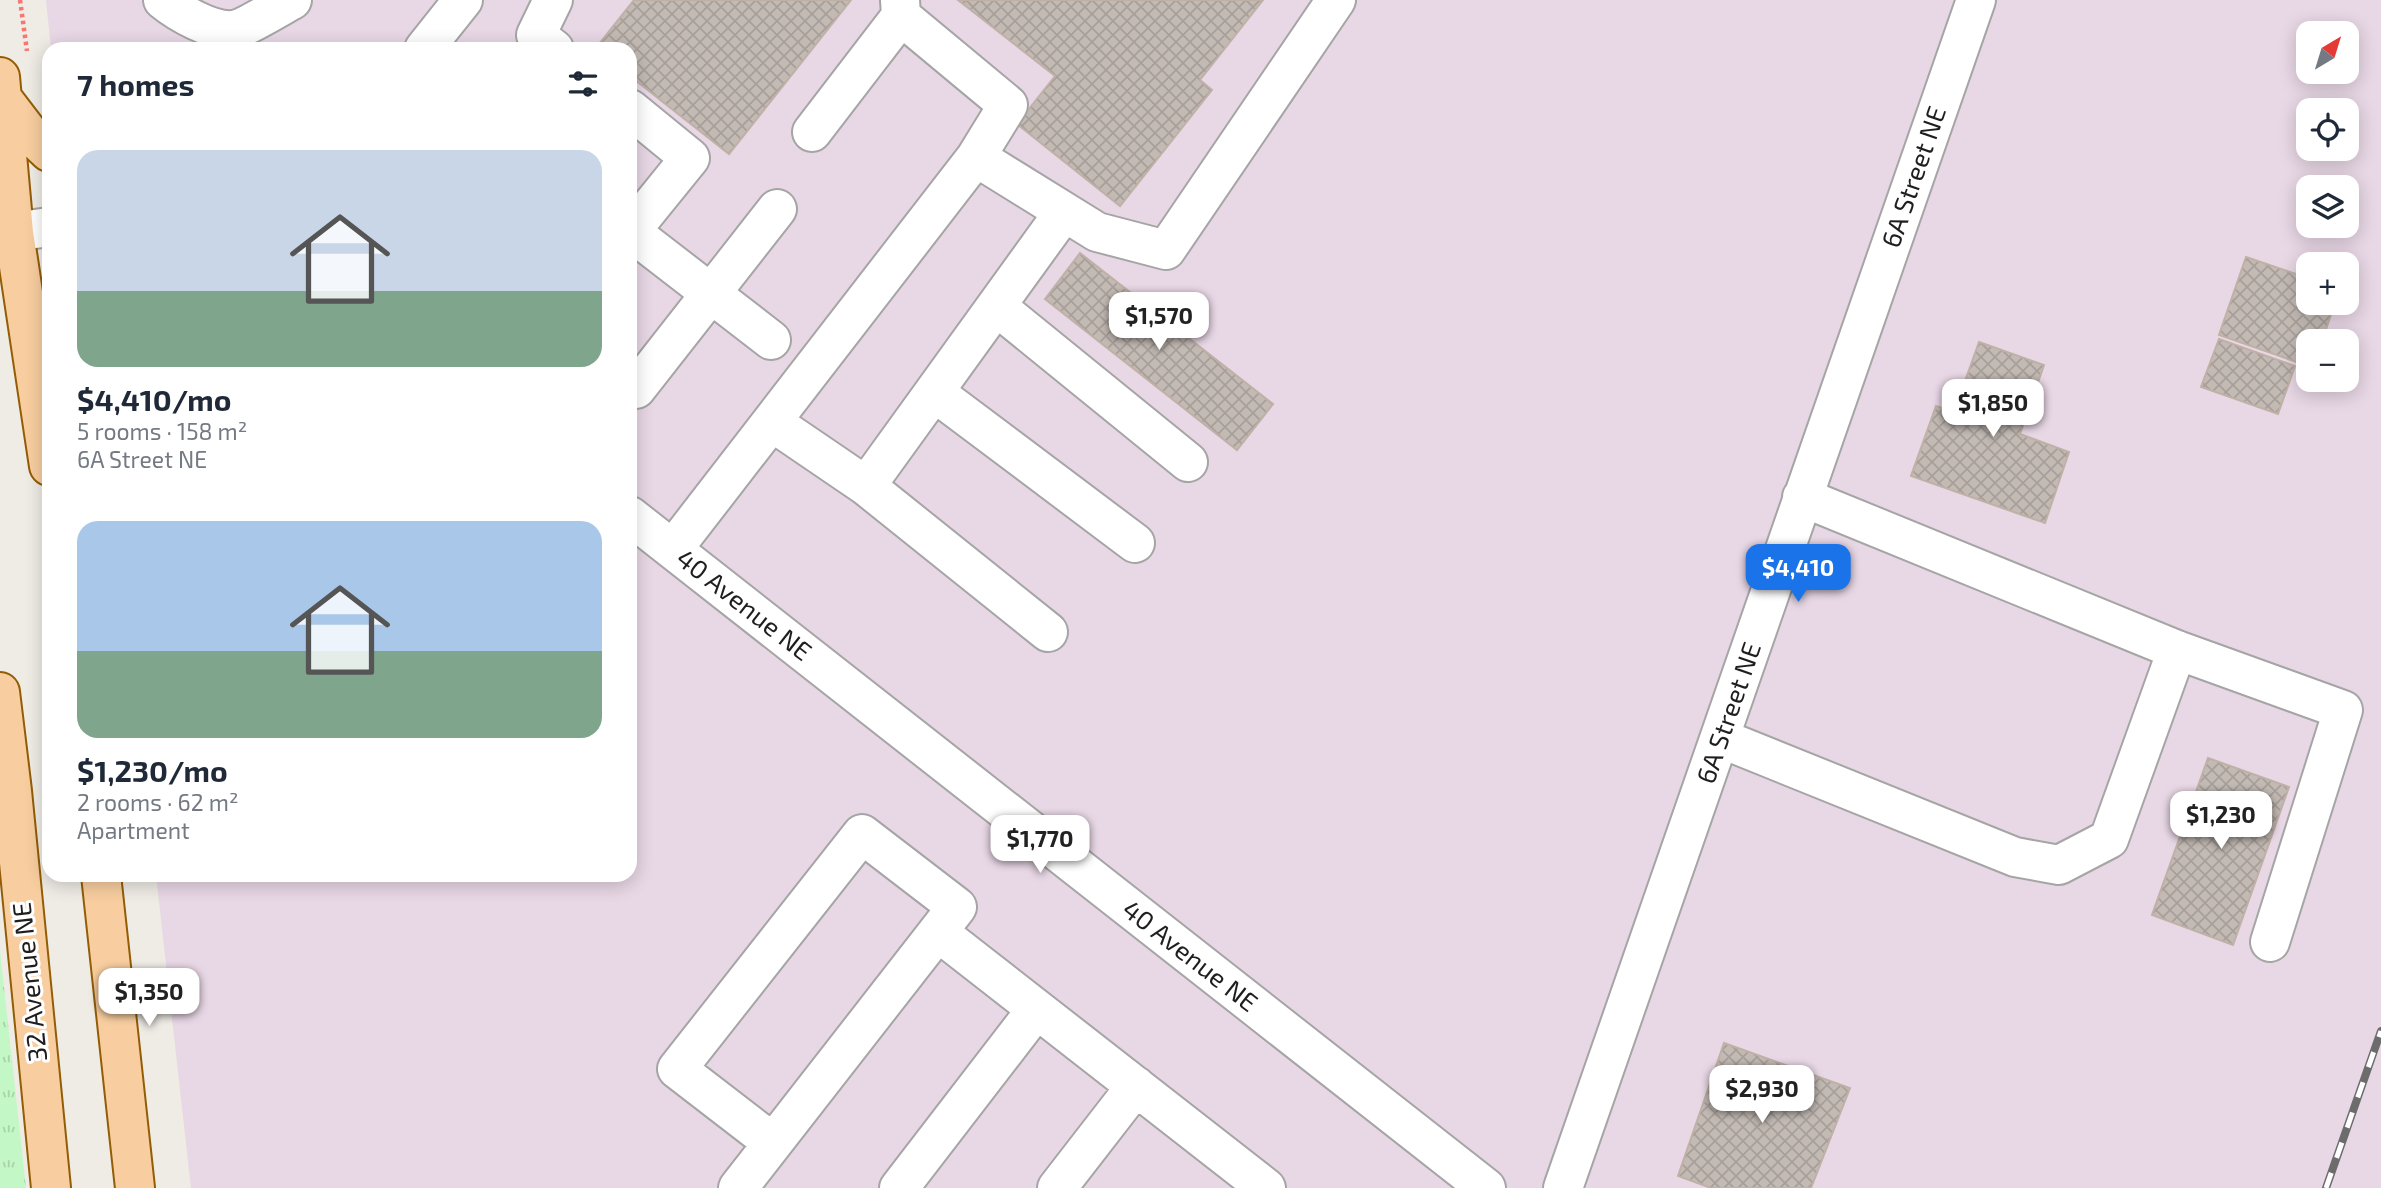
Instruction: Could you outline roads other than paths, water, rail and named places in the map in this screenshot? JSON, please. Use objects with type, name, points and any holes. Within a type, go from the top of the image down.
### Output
[{"type":"main road","points":[[1,87],[28,132],[42,145]]},
{"type":"main road","points":[[1,87],[42,401]]},
{"type":"main road","name":"32 Avenue NE","points":[[0,692],[51,1188]]},
{"type":"main road","points":[[102,882],[135,1188]]},
{"type":"street","points":[[163,0],[179,13],[212,26],[234,30],[292,0]]},
{"type":"street","points":[[430,42],[463,0]]},
{"type":"street","points":[[545,42],[536,35],[553,0]]},
{"type":"street","points":[[976,158],[1097,232],[1166,250],[1336,0]]},
{"type":"street","name":"6A Street NE","points":[[1563,1188],[1976,0]]},
{"type":"street","points":[[673,550],[976,158],[1008,105],[901,8],[812,132]]},
{"type":"street","points":[[637,115],[691,158],[637,224]]},
{"type":"street","points":[[637,388],[776,209]]},
{"type":"street","points":[[866,486],[1064,212]]},
{"type":"street","points":[[637,237],[771,340]]},
{"type":"street","points":[[996,306],[1188,462]]},
{"type":"street","points":[[934,392],[1135,543]]},
{"type":"street","points":[[772,422],[866,486],[1048,632]]},
{"type":"street","points":[[1802,497],[2177,650],[2343,710],[2270,942]]},
{"type":"street","name":"40 Avenue NE","points":[[637,522],[1486,1188]]},
{"type":"street","points":[[1720,738],[2015,858],[2059,865],[2109,839],[2177,650]]},
{"type":"street","points":[[738,1188],[957,907],[862,834],[677,1069],[773,1143]]},
{"type":"street","points":[[938,932],[1266,1188]]},
{"type":"street","points":[[899,1188],[1036,1010]]},
{"type":"street","points":[[1057,1188],[1136,1086]]},
{"type":"railway","points":[[2326,1188],[2381,1031]]}]
